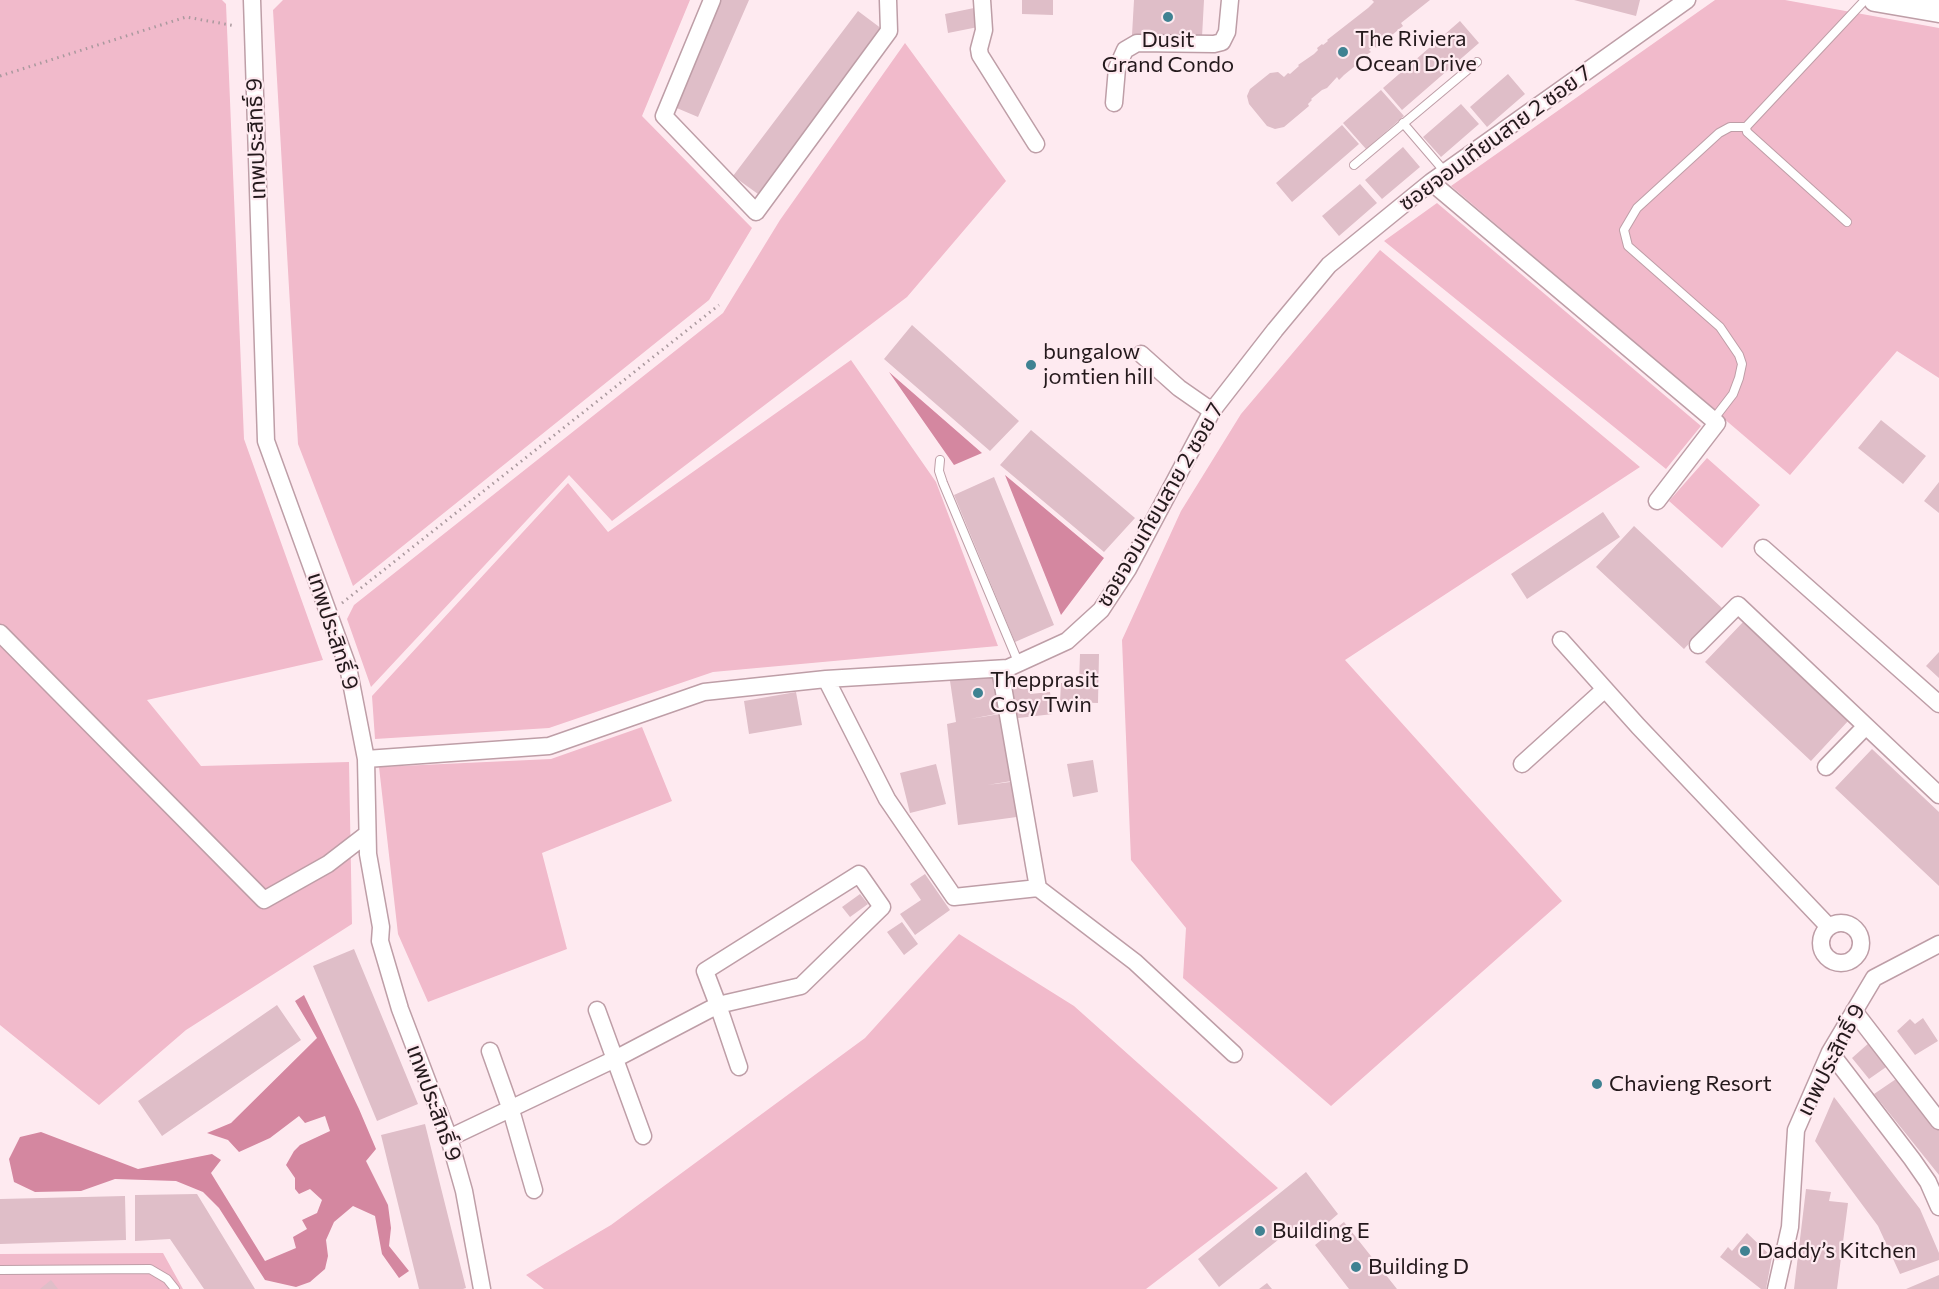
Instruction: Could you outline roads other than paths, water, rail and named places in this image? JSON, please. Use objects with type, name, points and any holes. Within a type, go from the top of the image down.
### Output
[{"type":"main road","points":[[1875,0],[1939,11]]},
{"type":"street","name":"เทพประสิทธิ์ 9","points":[[252,0],[266,441],[348,666],[366,759],[368,854],[381,927],[381,941],[400,1009],[449,1138],[464,1191],[482,1289]]},
{"type":"street","points":[[712,0],[664,116],[756,212],[889,31],[888,0]]},
{"type":"street","points":[[982,0],[984,30],[979,49],[980,55],[1036,144]]},
{"type":"street","points":[[1114,103],[1118,68],[1125,50],[1137,43],[1214,44],[1222,42],[1227,32],[1230,0]]},
{"type":"street","name":"ซอยจอมเทียนสาย 2 ซอย 7","points":[[366,759],[549,746],[704,692],[826,680],[1008,669],[1067,641],[1101,610],[1128,569],[1212,411],[1329,265],[1431,182],[1687,0]]},
{"type":"street","points":[[1431,182],[1716,423],[1657,501]]},
{"type":"street","points":[[1141,354],[1179,388],[1212,411]]},
{"type":"street","points":[[1763,548],[1939,704]]},
{"type":"street","points":[[1698,645],[1738,605],[1939,795]]},
{"type":"street","points":[[0,633],[264,900],[328,864],[367,834]]},
{"type":"street","points":[[1561,640],[1829,927]]},
{"type":"street","points":[[1000,669],[1038,888],[1135,962],[1234,1054]]},
{"type":"street","points":[[826,680],[888,799],[954,897],[1038,888]]},
{"type":"street","points":[[1522,764],[1605,689]]},
{"type":"street","points":[[1826,767],[1866,726]]},
{"type":"street","points":[[449,1138],[615,1059],[718,1005],[801,986],[882,907],[859,874],[705,972],[718,1005],[739,1067]]},
{"type":"street","points":[[1842,923],[1854,928],[1861,945],[1856,957],[1845,963],[1838,963],[1826,957],[1821,945],[1829,927],[1842,923]]},
{"type":"street","name":"เทพประสิทธิ์ 9","points":[[1776,1289],[1790,1227],[1797,1130],[1830,1052],[1874,978],[1939,944]]},
{"type":"street","points":[[1856,957],[1874,978]]},
{"type":"street","points":[[597,1010],[644,1136]]},
{"type":"street","points":[[1854,1011],[1939,1121]]},
{"type":"street","points":[[490,1051],[511,1110],[534,1190]]},
{"type":"street","points":[[1830,1052],[1912,1159],[1928,1182],[1939,1207]]},
{"type":"lane","points":[[1713,420],[1733,394],[1742,364],[1739,355],[1720,327],[1628,246],[1624,230],[1637,208],[1719,132],[1730,127],[1746,127],[1865,0]]},
{"type":"lane","points":[[1354,165],[1477,62]]},
{"type":"lane","points":[[1403,123],[1445,172]]},
{"type":"lane","points":[[1746,127],[1747,132],[1847,222]]},
{"type":"lane","points":[[940,460],[939,471],[943,483],[1019,664]]},
{"type":"lane","points":[[0,1270],[150,1269],[167,1280],[175,1289]]},
{"type":"place","name":"Dusit Grand Condo","points":[[1168,17]]},
{"type":"place","name":"The Riviera Ocean Drive","points":[[1343,52]]},
{"type":"place","name":"bungalow jomtien hill","points":[[1031,365]]},
{"type":"place","name":"Thepprasit Cosy Twin","points":[[978,693]]},
{"type":"place","name":"Chavieng Resort","points":[[1597,1084]]},
{"type":"place","name":"Building E","points":[[1260,1231]]},
{"type":"place","name":"Daddy’s Kitchen","points":[[1745,1251]]},
{"type":"place","name":"Building D","points":[[1356,1267]]}]
